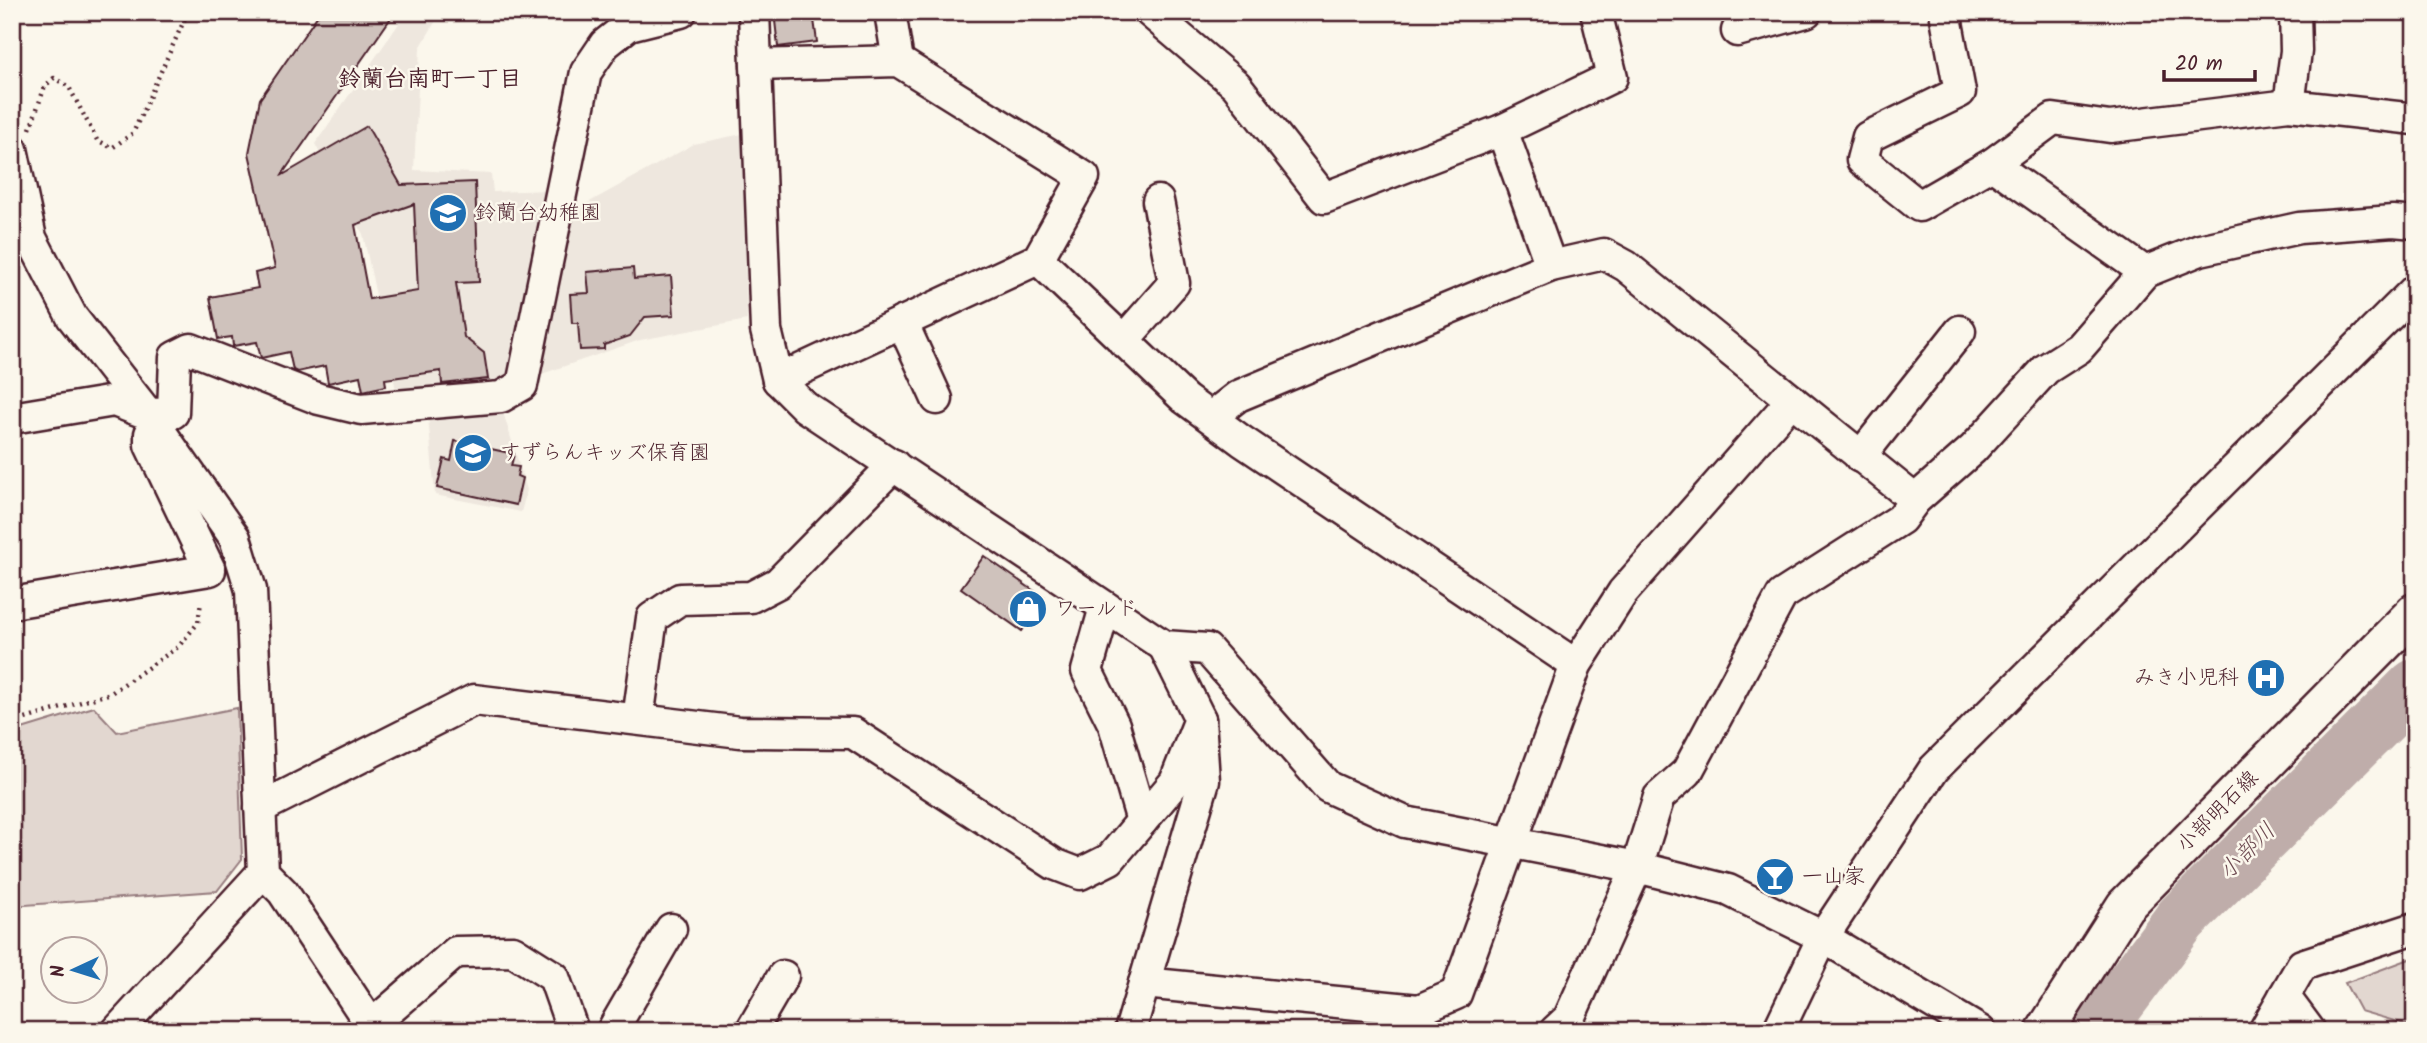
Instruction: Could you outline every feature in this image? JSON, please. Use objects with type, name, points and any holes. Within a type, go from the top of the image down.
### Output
[{"type":"main road","name":"小部明石線","points":[[2045,1031],[2125,906],[2415,612]]},
{"type":"street","points":[[12,418],[114,401],[148,414],[173,413],[175,357],[191,349],[319,399],[361,409],[501,397],[522,385],[586,72],[605,44],[629,24],[681,12]]},
{"type":"street","points":[[754,12],[766,330],[778,380],[805,407],[1164,646],[1207,649],[1328,787],[1405,822],[1637,867],[1728,890],[1823,937],[1980,1031]]},
{"type":"street","points":[[890,12],[898,61]]},
{"type":"street","points":[[1165,15],[1236,85],[1324,198],[1502,130],[1612,77],[1597,12]]},
{"type":"street","points":[[1737,30],[1806,12]]},
{"type":"street","points":[[1945,12],[1960,92],[1868,137],[1862,160],[1919,206],[1992,164],[2053,119],[2110,127],[2289,105],[2415,119]]},
{"type":"street","points":[[2289,105],[2295,51],[2295,12]]},
{"type":"street","points":[[756,65],[898,61],[1084,177],[1038,259],[778,380]]},
{"type":"street","points":[[1502,130],[1551,266]]},
{"type":"street","points":[[12,149],[22,239],[72,317],[148,414],[235,538],[251,590],[262,872],[117,1031]]},
{"type":"street","points":[[1992,164],[2145,272]]},
{"type":"street","points":[[1123,341],[1174,283],[1158,201]]},
{"type":"street","points":[[1555,1031],[1569,1018],[1637,867],[1659,797],[1687,772],[1782,595],[1901,519],[1915,500],[1973,449],[2046,369],[2079,348],[2145,272],[2200,250],[2299,228],[2393,221],[2415,223]]},
{"type":"street","points":[[1211,417],[1238,396],[1551,266],[1604,254],[1626,267],[1915,500]]},
{"type":"street","points":[[1038,259],[1185,399],[1242,441],[1576,664]]},
{"type":"street","points":[[1778,1031],[1823,937],[1934,769],[2415,290]]},
{"type":"street","points":[[902,322],[937,399]]},
{"type":"street","points":[[1860,457],[1960,331]]},
{"type":"street","points":[[1144,983],[1419,1010],[1457,994],[1576,664],[1623,592],[1792,400]]},
{"type":"street","points":[[12,603],[210,570],[150,445],[148,414]]},
{"type":"street","points":[[638,719],[652,618],[680,599],[751,597],[778,583],[894,465]]},
{"type":"street","points":[[1105,607],[1087,671],[1114,725],[1142,821]]},
{"type":"street","points":[[1130,1031],[1204,781],[1200,719],[1164,646]]},
{"type":"street","points":[[260,808],[474,700],[740,732],[853,733],[1054,864],[1080,874],[1110,859],[1175,782],[1200,719]]},
{"type":"street","points":[[262,872],[283,892],[374,1027],[456,952],[513,951],[554,977],[573,1031]]},
{"type":"street","points":[[2264,1031],[2302,965],[2415,928]]},
{"type":"street","points":[[612,1031],[670,929]]},
{"type":"street","points":[[751,1031],[783,976]]},
{"type":"street","points":[[2284,996],[2310,1031]]},
{"type":"path","points":[[13,156],[26,141],[45,86],[54,78],[69,87],[97,140],[112,148],[133,133],[188,12]]},
{"type":"path","points":[[12,723],[111,693],[178,646],[198,623],[204,584],[210,570]]},
{"type":"shaded area","name":"鈴蘭台幼稚園","points":[[407,12],[441,12],[420,48],[414,170],[491,174],[493,192],[550,190],[512,374],[497,386],[397,395],[363,234],[315,144]]},
{"type":"shaded area","name":"鈴蘭台幼稚園","points":[[742,134],[747,320],[640,340],[533,377],[561,227],[575,210],[694,144]]},
{"type":"shaded area","name":"すずらんキッズ保育園","points":[[502,409],[527,490],[521,512],[435,495],[428,416]]},
{"type":"shaded area","points":[[94,707],[117,732],[237,708],[242,859],[217,891],[12,906],[12,732]]},
{"type":"shaded area","points":[[2415,957],[2415,1027],[2360,1011],[2345,983]]},
{"type":"building","points":[[320,12],[395,12],[281,176],[367,126],[401,185],[475,182],[479,282],[456,283],[464,337],[484,353],[488,379],[442,384],[441,371],[385,379],[386,386],[363,391],[360,376],[328,383],[325,366],[297,372],[293,370],[289,352],[261,358],[257,342],[233,346],[232,337],[218,339],[210,297],[258,288],[255,273],[275,268],[249,153],[260,99]],"holes":[[[414,204],[418,291],[369,299],[355,225]]]},
{"type":"building","points":[[774,12],[813,12],[817,42],[778,47]]},
{"type":"building","points":[[633,268],[634,279],[671,276],[674,315],[645,317],[630,336],[604,345],[604,349],[580,350],[578,323],[572,323],[570,294],[589,293],[587,272]]},
{"type":"building","points":[[455,441],[514,454],[511,466],[519,467],[517,476],[522,478],[516,505],[437,488],[444,459],[451,461]]},
{"type":"building","points":[[984,556],[1044,598],[1022,631],[961,588]]},
{"type":"waterway","name":"小部川","points":[[2097,1031],[2181,919],[2415,686]]},
{"type":"place","name":"鈴蘭台幼稚園","points":[[448,213]]},
{"type":"place","name":"すずらんキッズ保育園","points":[[473,453]]},
{"type":"place","name":"ワールド","points":[[1028,609]]},
{"type":"place","name":"みき小児科","points":[[2266,678]]},
{"type":"place","name":"一山家","points":[[1775,877]]},
{"type":"district","name":"鈴蘭台南町一丁目","points":[[430,80]]}]
